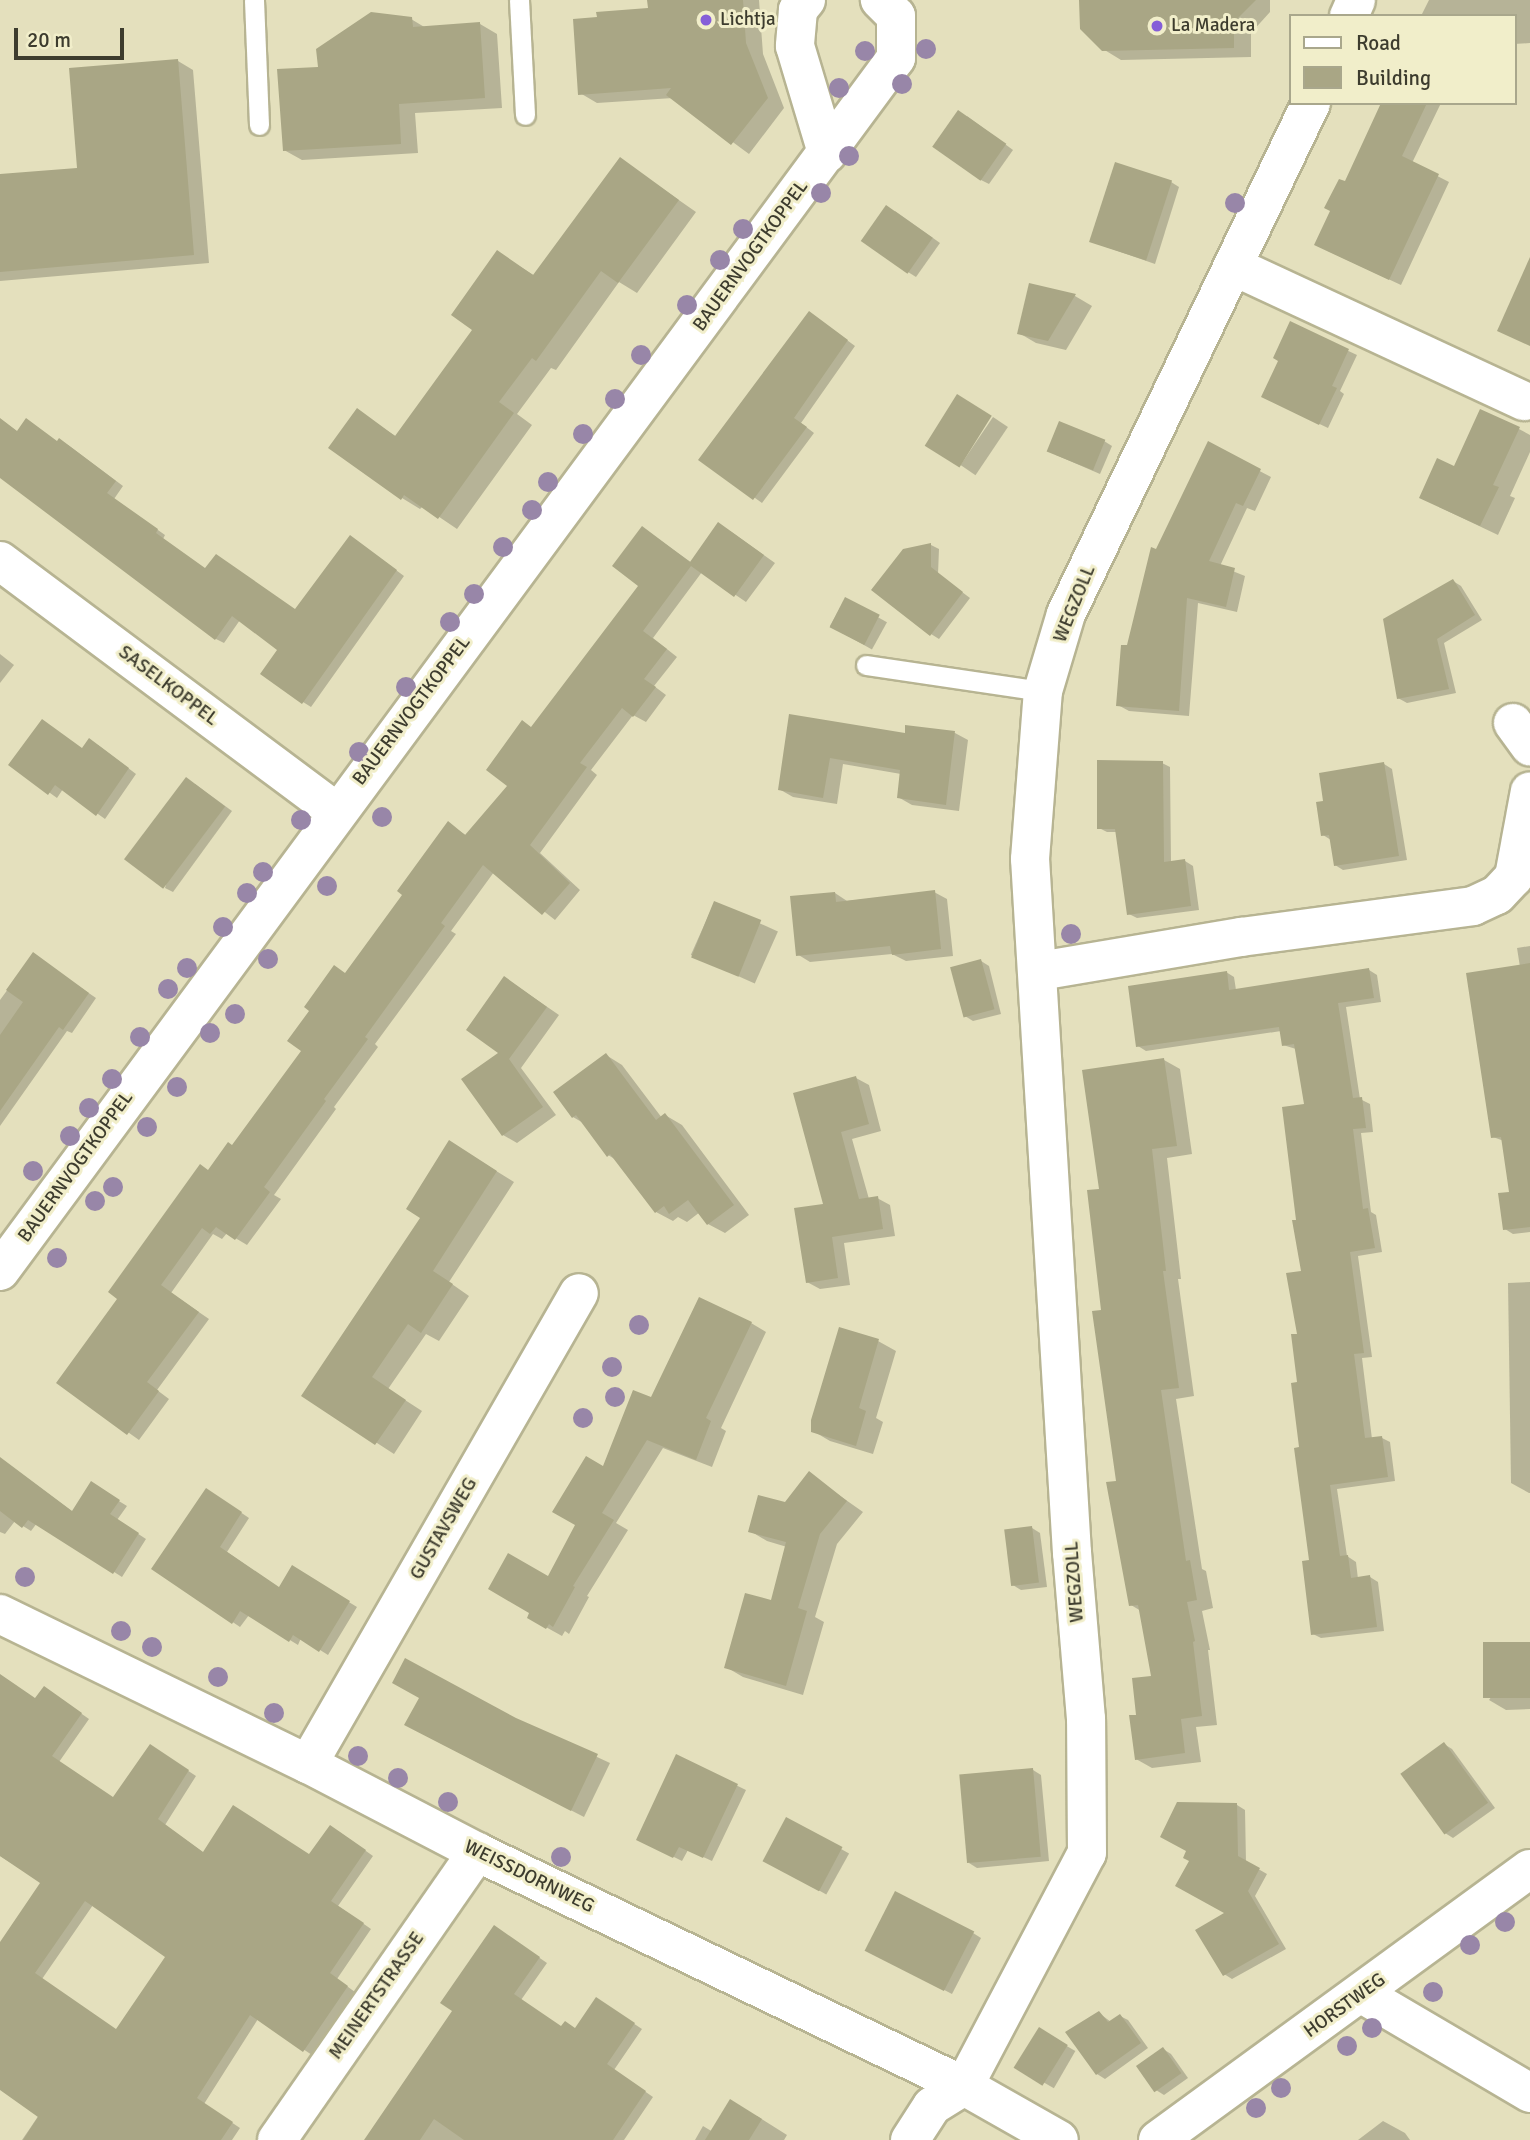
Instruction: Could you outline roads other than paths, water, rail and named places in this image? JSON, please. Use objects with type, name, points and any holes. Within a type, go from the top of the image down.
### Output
[{"type":"street","points":[[806,0],[799,10],[795,46],[827,153]]},
{"type":"street","name":"BAUERNVOGTKOPPEL","points":[[1,1266],[896,58],[896,16],[880,0]]},
{"type":"street","name":"WEGZOLL","points":[[964,2086],[1087,1853],[1086,1719],[1072,1553],[1039,971],[1030,859],[1044,691],[1066,614],[1310,105]]},
{"type":"street","points":[[1233,266],[1527,402]]},
{"type":"street","name":"SASELKOPPEL","points":[[0,561],[337,812]]},
{"type":"street","points":[[1039,971],[1241,937],[1473,906],[1497,895],[1514,877],[1530,791]]},
{"type":"street","name":"GUSTAVSWEG","points":[[309,1764],[579,1293]]},
{"type":"street","name":"WEISSDORNWEG","points":[[0,1614],[309,1764],[477,1852],[964,2086],[1059,2140]]},
{"type":"street","name":"MEINERTSTRASSE","points":[[277,2140],[477,1852]]},
{"type":"street","name":"HORSTWEG","points":[[1158,2140],[1362,1994],[1530,1869]]},
{"type":"street","points":[[1362,1994],[1530,2094]]},
{"type":"street","points":[[911,2140],[932,2106],[964,2086]]},
{"type":"lane","points":[[254,0],[259,125]]},
{"type":"lane","points":[[519,0],[525,115]]},
{"type":"lane","points":[[866,665],[1044,691]]},
{"type":"place","name":"Lichtja","points":[[706,20]]},
{"type":"place","name":"La Madera","points":[[1157,26]]}]
